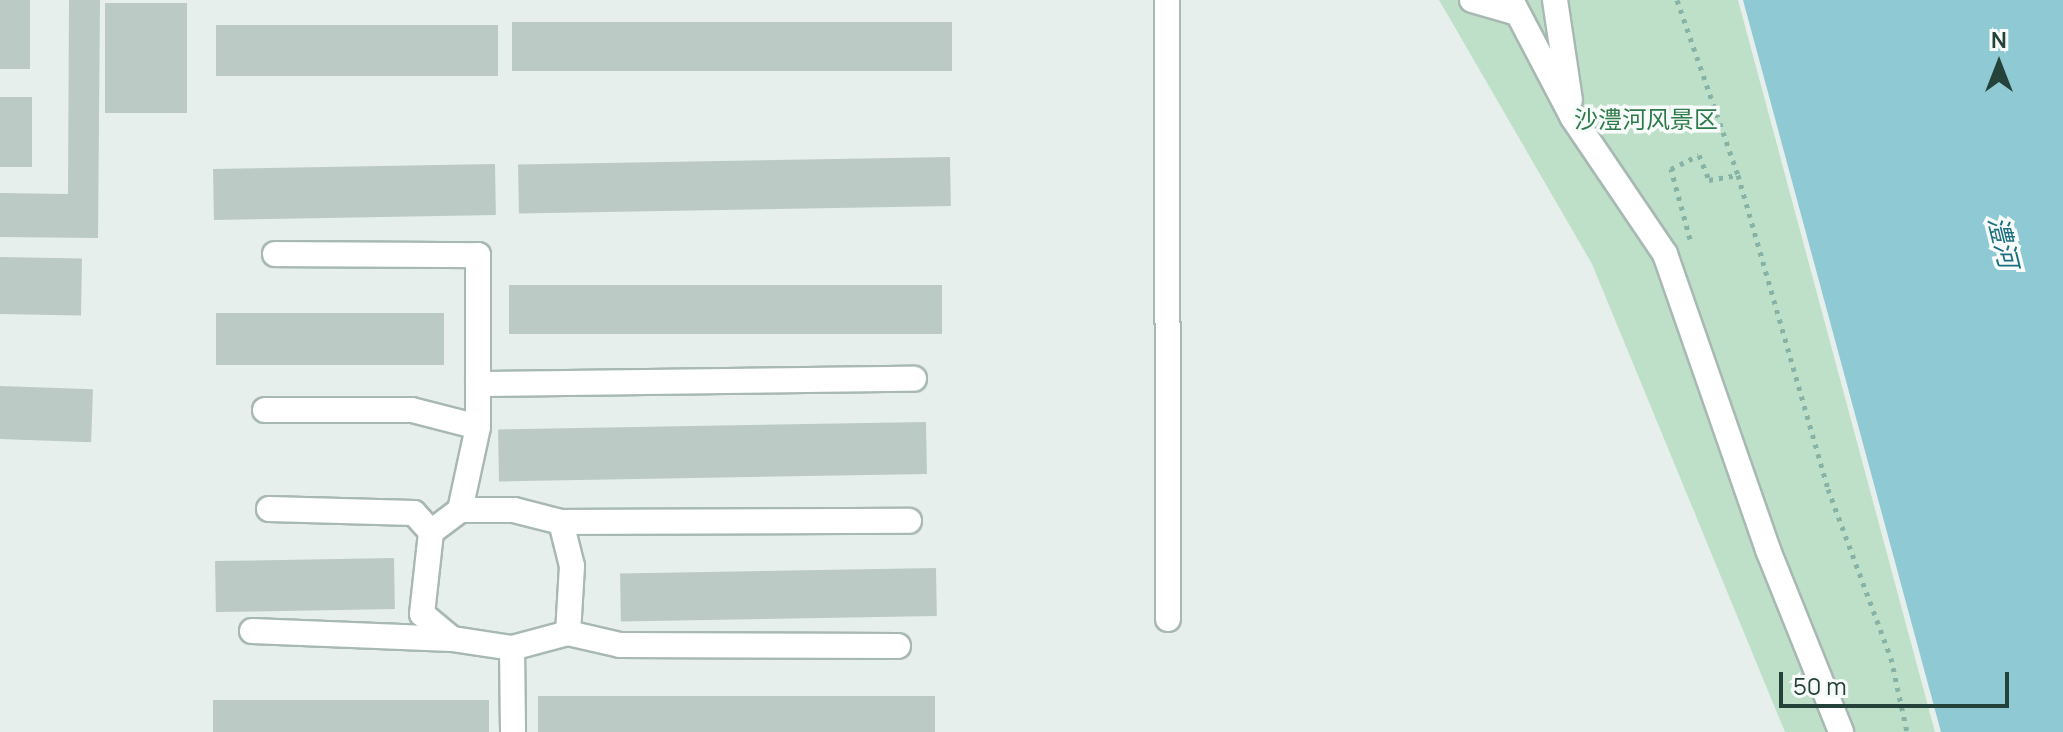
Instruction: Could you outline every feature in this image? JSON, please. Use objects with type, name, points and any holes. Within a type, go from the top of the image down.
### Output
[{"type":"street","points":[[1167,0],[1168,619]]},
{"type":"street","points":[[1472,0],[1514,7],[1573,118],[1665,254],[1768,550],[1841,732]]},
{"type":"street","points":[[1555,0],[1573,118]]},
{"type":"street","points":[[275,254],[478,255],[478,427],[460,510]]},
{"type":"street","points":[[478,384],[914,379]]},
{"type":"street","points":[[265,410],[412,410],[478,427]]},
{"type":"street","points":[[269,509],[414,513],[431,532]]},
{"type":"street","points":[[452,639],[422,614],[431,532],[460,510],[514,510],[561,522],[909,521]]},
{"type":"street","points":[[561,522],[572,566],[568,633]]},
{"type":"street","points":[[252,631],[452,639],[512,648],[568,633],[620,645],[898,646]]},
{"type":"street","points":[[512,648],[513,732]]},
{"type":"path","points":[[1677,0],[1738,175],[1773,318],[1891,658],[1907,732]]},
{"type":"path","points":[[1665,254],[1691,244],[1671,169],[1699,155],[1709,180],[1738,175]]},
{"type":"green space","name":"沙澧河风景区","points":[[1439,0],[1738,0],[1935,732],[1785,732],[1592,264]]},
{"type":"water","name":"澧河","points":[[1743,0],[2063,0],[2063,732],[1941,732]]},
{"type":"building","points":[[0,0],[30,0],[30,69],[0,69]]},
{"type":"building","points":[[69,0],[100,0],[98,238],[0,237],[0,193],[68,194]]},
{"type":"building","points":[[105,3],[187,3],[187,113],[105,113]]},
{"type":"building","points":[[512,22],[952,22],[952,71],[512,71]]},
{"type":"building","points":[[216,25],[498,25],[498,76],[216,76]]},
{"type":"building","points":[[0,97],[32,97],[32,167],[0,167]]},
{"type":"building","points":[[950,157],[951,206],[519,214],[518,165]]},
{"type":"building","points":[[495,164],[496,215],[214,220],[213,169]]},
{"type":"building","points":[[0,257],[82,258],[81,315],[0,314]]},
{"type":"building","points":[[509,285],[942,285],[942,334],[509,334]]},
{"type":"building","points":[[216,313],[444,313],[444,365],[216,365]]},
{"type":"building","points":[[0,386],[93,389],[91,442],[0,439]]},
{"type":"building","points":[[926,422],[927,474],[499,481],[498,429]]},
{"type":"building","points":[[394,558],[395,609],[216,612],[215,561]]},
{"type":"building","points":[[936,568],[937,616],[621,622],[620,574]]},
{"type":"building","points":[[538,696],[935,696],[935,732],[538,732]]},
{"type":"building","points":[[213,700],[489,700],[489,732],[213,732]]}]
